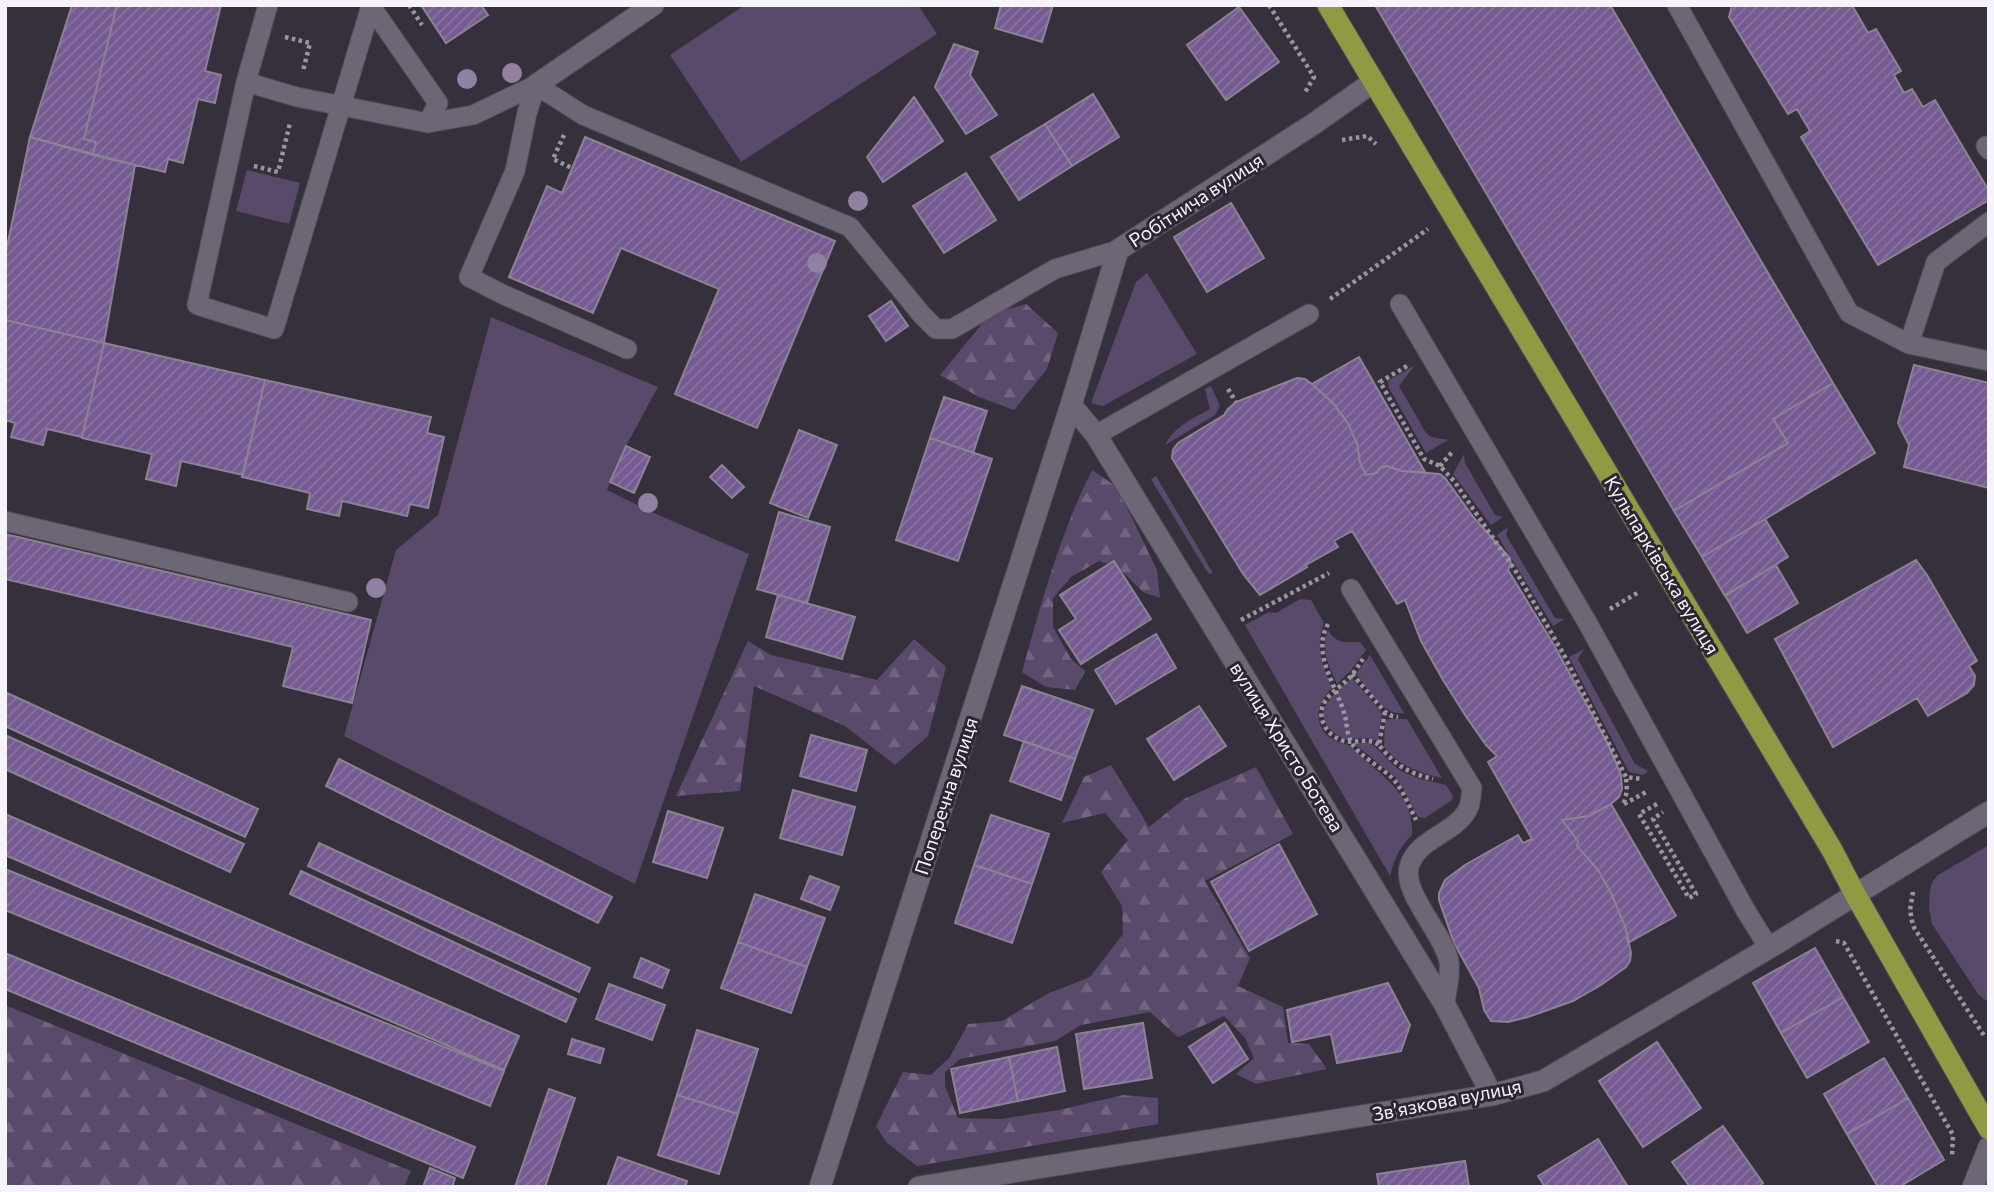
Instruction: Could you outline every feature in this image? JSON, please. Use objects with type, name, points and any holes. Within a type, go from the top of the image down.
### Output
[{"type":"main road","name":"Кульпарківська вулиця","points":[[1328,5],[1832,850],[1989,1129]]},
{"type":"street","points":[[536,85],[653,5]]},
{"type":"street","name":"Робітнича вулиця","points":[[1071,405],[1118,250],[1373,82]]},
{"type":"street","name":"вулиця Христо Ботева","points":[[1071,405],[1096,435],[1446,1005],[1492,1095]]},
{"type":"street","name":"Поперечна вулиця","points":[[820,1187],[1071,405]]},
{"type":"street","name":"Звʼязкова вулиця","points":[[919,1187],[1492,1095],[1543,1081],[1769,948],[1989,812]]},
{"type":"street","points":[[1973,1187],[1989,1147]]},
{"type":"lane","points":[[268,5],[246,82],[197,305],[274,329],[370,6]]},
{"type":"lane","points":[[1677,5],[1849,313],[1909,344],[1989,360]]},
{"type":"lane","points":[[370,6],[438,103],[428,123]]},
{"type":"lane","points":[[246,82],[297,97],[428,123],[473,115],[536,85]]},
{"type":"lane","points":[[536,85],[583,116],[850,227],[922,316],[936,329],[952,329],[1055,269],[1118,250]]},
{"type":"lane","points":[[536,85],[527,113],[515,171],[469,277],[502,295],[627,349]]},
{"type":"lane","points":[[1909,344],[1936,262],[1989,222]]},
{"type":"lane","points":[[1400,304],[1587,622],[1769,948]]},
{"type":"lane","points":[[1096,435],[1309,314]]},
{"type":"lane","points":[[5,521],[348,602]]},
{"type":"lane","points":[[1351,589],[1472,788],[1469,808],[1459,821],[1421,847],[1409,865],[1409,885],[1449,961],[1446,1005]]},
{"type":"path","points":[[1269,5],[1314,78],[1302,99],[1327,143],[1367,136],[1385,152]]},
{"type":"path","points":[[553,159],[572,168]]},
{"type":"path","points":[[1309,314],[1430,228]]},
{"type":"path","points":[[1429,354],[1380,382],[1424,459],[1440,466],[1454,481],[1511,564],[1564,655],[1626,777],[1624,804],[1651,789],[1670,822]]},
{"type":"path","points":[[1234,624],[1339,568],[1351,589]]},
{"type":"path","points":[[1328,624],[1322,638],[1324,660],[1345,717],[1350,742]]},
{"type":"path","points":[[1366,655],[1352,674],[1327,698],[1322,706],[1322,722],[1332,735],[1350,742],[1393,779],[1428,842]]},
{"type":"path","points":[[1352,674],[1385,712],[1392,716],[1409,715]]},
{"type":"path","points":[[1379,745],[1385,712]]},
{"type":"path","points":[[1350,742],[1366,739],[1379,745],[1395,764],[1403,769],[1438,780]]},
{"type":"path","points":[[1626,777],[1646,779]]},
{"type":"path","points":[[1659,803],[1639,814],[1689,898],[1696,894],[1653,819],[1664,812]]},
{"type":"path","points":[[1913,892],[1910,910],[1913,926],[1985,1037]]},
{"type":"path","points":[[1825,938],[1844,943],[1953,1135],[1952,1164]]},
{"type":"green space","points":[[745,5],[918,5],[937,34],[741,162],[670,55]]},
{"type":"green space","points":[[247,170],[300,183],[289,224],[236,211]]},
{"type":"green space","points":[[1147,273],[1197,354],[1103,406],[1091,403],[1136,282]]},
{"type":"green space","points":[[1026,304],[1058,333],[1047,369],[1014,410],[979,397],[940,375],[990,314]]},
{"type":"green space","points":[[491,317],[658,387],[626,446],[607,490],[749,554],[635,884],[344,736],[396,550],[438,515]]},
{"type":"green space","points":[[1415,365],[1399,386],[1426,433],[1431,437],[1448,440],[1426,453],[1389,388],[1388,381]]},
{"type":"green space","points":[[1211,386],[1220,406],[1215,415],[1165,445],[1179,428],[1210,409],[1205,389]]},
{"type":"green space","points":[[1464,454],[1465,463],[1495,515],[1503,517],[1491,525],[1453,474]]},
{"type":"green space","points":[[1092,470],[1117,487],[1157,570],[1160,598],[1143,592],[1118,567],[1099,561],[1071,577],[1053,598],[1053,627],[1071,659],[1085,671],[1075,690],[1046,687],[1022,672],[1061,544]]},
{"type":"green space","points":[[1156,476],[1213,573],[1209,574],[1206,570],[1151,479]]},
{"type":"green space","points":[[1508,527],[1506,535],[1555,618],[1565,619],[1553,626],[1497,535]]},
{"type":"green space","points":[[1300,599],[1311,600],[1324,623],[1320,649],[1332,688],[1319,708],[1319,720],[1324,732],[1350,746],[1391,783],[1409,811],[1412,835],[1398,854],[1390,876],[1245,625],[1269,612],[1276,613]]},
{"type":"green space","points":[[1328,630],[1338,640],[1360,642],[1366,650],[1337,684],[1325,651]]},
{"type":"green space","points":[[914,639],[946,667],[928,736],[895,765],[845,726],[754,686],[740,791],[676,796],[748,641],[771,655],[877,680]]},
{"type":"green space","points":[[1584,649],[1578,659],[1635,764],[1648,771],[1644,775],[1629,772],[1569,657]]},
{"type":"green space","points":[[1370,655],[1404,713],[1396,713],[1383,706],[1356,674]]},
{"type":"green space","points":[[1352,678],[1382,713],[1378,741],[1344,738],[1326,724],[1323,716],[1328,702]]},
{"type":"green space","points":[[1388,719],[1407,719],[1442,778],[1410,768],[1384,747],[1385,722]]},
{"type":"green space","points":[[1366,742],[1402,771],[1446,785],[1453,796],[1452,800],[1425,818],[1418,817],[1395,777],[1355,744]]},
{"type":"green space","points":[[1111,765],[1149,827],[1184,799],[1256,767],[1293,834],[1205,881],[1250,958],[1238,986],[1283,1007],[1288,1043],[1309,1044],[1327,1069],[1256,1084],[1236,1074],[1254,1058],[1245,1038],[1224,1016],[1178,1037],[1150,1012],[1081,1025],[1055,1041],[960,1059],[945,1072],[945,1086],[958,1118],[1001,1119],[1059,1110],[1123,1095],[1158,1098],[1158,1124],[917,1166],[886,1142],[876,1126],[903,1072],[931,1075],[950,1057],[968,1024],[1002,1021],[1047,994],[1090,977],[1123,934],[1122,906],[1101,872],[1128,840],[1105,813],[1062,823],[1084,777]]},
{"type":"green space","points":[[1989,845],[1989,1003],[1978,994],[1932,924],[1929,908],[1932,882],[1938,875]]},
{"type":"green space","points":[[5,1005],[411,1171],[404,1187],[5,1187]]},
{"type":"building","points":[[72,5],[117,5],[84,139],[96,142],[93,155],[30,137]]},
{"type":"building","points":[[117,5],[221,5],[205,71],[221,75],[215,103],[198,99],[183,163],[168,159],[165,172],[93,155],[96,142],[84,139]]},
{"type":"building","points":[[421,5],[481,5],[488,15],[446,43]]},
{"type":"building","points":[[1001,5],[1053,5],[1042,42],[995,28]]},
{"type":"building","points":[[1375,5],[1610,5],[1833,383],[1773,419],[1788,443],[1674,511]]},
{"type":"building","points":[[1732,5],[1852,5],[1868,33],[1876,29],[1901,71],[1894,75],[1904,93],[1912,89],[1923,107],[1935,100],[1989,191],[1989,200],[1878,265],[1801,137],[1810,131],[1797,109],[1788,114],[1729,17]]},
{"type":"building","points":[[1239,7],[1279,62],[1226,100],[1187,45]]},
{"type":"building","points":[[954,44],[978,52],[970,75],[997,115],[966,134],[935,87]]},
{"type":"building","points":[[1093,94],[1119,137],[1072,166],[1045,124]]},
{"type":"building","points":[[914,97],[943,141],[883,182],[867,157]]},
{"type":"building","points":[[1045,124],[1072,166],[1019,200],[991,157]]},
{"type":"building","points":[[30,137],[135,165],[104,343],[5,320],[5,256]]},
{"type":"building","points":[[585,137],[835,241],[757,428],[675,394],[719,289],[621,248],[593,313],[509,277],[547,186],[562,193]]},
{"type":"building","points":[[966,173],[996,220],[944,253],[913,206]]},
{"type":"building","points":[[1231,203],[1264,258],[1207,292],[1174,237]]},
{"type":"building","points":[[891,301],[908,326],[886,341],[869,316]]},
{"type":"building","points":[[5,320],[104,343],[82,437],[47,429],[43,445],[11,437],[15,423],[5,420]]},
{"type":"building","points":[[104,343],[265,380],[243,475],[181,461],[176,486],[146,479],[152,454],[82,438]]},
{"type":"building","points":[[1359,357],[1425,472],[1402,471],[1387,466],[1380,468],[1377,473],[1366,475],[1349,425],[1332,402],[1312,384]]},
{"type":"building","points":[[1914,365],[1989,383],[1989,488],[1904,467],[1909,445],[1898,423]]},
{"type":"building","points":[[1297,378],[1312,384],[1341,413],[1357,444],[1360,463],[1366,475],[1377,473],[1380,468],[1387,466],[1402,471],[1440,474],[1445,478],[1474,518],[1510,558],[1508,570],[1554,645],[1608,744],[1621,775],[1622,789],[1619,797],[1589,816],[1562,820],[1611,893],[1626,929],[1630,961],[1601,985],[1573,1001],[1508,1022],[1491,1021],[1484,1010],[1479,988],[1454,943],[1439,900],[1445,880],[1465,865],[1518,835],[1523,843],[1532,839],[1488,762],[1497,756],[1486,745],[1443,680],[1421,641],[1405,600],[1397,604],[1352,531],[1334,541],[1338,547],[1260,595],[1243,574],[1172,458],[1178,443],[1224,415],[1236,402]]},
{"type":"building","points":[[265,380],[431,417],[427,433],[444,437],[428,508],[410,504],[407,516],[342,501],[339,516],[307,509],[310,493],[242,477]]},
{"type":"building","points":[[1833,383],[1875,453],[1702,557],[1674,511],[1788,443],[1773,419]]},
{"type":"building","points":[[944,397],[987,411],[973,453],[930,438]]},
{"type":"building","points":[[799,430],[837,445],[808,518],[770,503]]},
{"type":"building","points":[[930,438],[992,459],[958,561],[896,540]]},
{"type":"building","points":[[626,446],[650,457],[634,493],[610,482]]},
{"type":"building","points":[[722,465],[744,487],[732,498],[710,477]]},
{"type":"building","points":[[779,512],[830,527],[807,603],[757,589]]},
{"type":"building","points":[[1765,519],[1788,557],[1725,596],[1702,557]]},
{"type":"building","points":[[5,534],[371,620],[352,703],[283,686],[293,647],[5,579]]},
{"type":"building","points":[[1916,560],[1977,661],[1969,666],[1975,676],[1974,685],[1967,693],[1928,716],[1917,698],[1833,747],[1775,639]]},
{"type":"building","points":[[1114,561],[1151,619],[1081,664],[1059,630],[1076,619],[1060,595]]},
{"type":"building","points":[[1776,565],[1798,603],[1747,633],[1725,595]]},
{"type":"building","points":[[778,595],[855,617],[842,659],[766,637]]},
{"type":"building","points":[[1156,634],[1176,668],[1116,704],[1095,670]]},
{"type":"building","points":[[1022,686],[1093,710],[1075,759],[1004,735]]},
{"type":"building","points":[[5,692],[258,809],[245,837],[5,726]]},
{"type":"building","points":[[1199,706],[1226,746],[1174,780],[1147,739]]},
{"type":"building","points":[[5,735],[244,844],[230,872],[5,769]]},
{"type":"building","points":[[811,735],[867,750],[856,791],[800,776]]},
{"type":"building","points":[[1024,741],[1075,759],[1061,800],[1010,781]]},
{"type":"building","points":[[339,759],[612,897],[598,923],[326,786]]},
{"type":"building","points":[[793,790],[855,807],[842,855],[780,838]]},
{"type":"building","points":[[1611,804],[1676,916],[1628,943],[1626,929],[1611,893],[1562,820],[1589,816]]},
{"type":"building","points":[[668,811],[723,828],[707,878],[653,862]]},
{"type":"building","points":[[5,814],[519,1036],[504,1070],[5,855]]},
{"type":"building","points":[[991,815],[1049,834],[1032,884],[974,865]]},
{"type":"building","points":[[319,843],[590,968],[579,992],[308,866]]},
{"type":"building","points":[[1279,844],[1317,914],[1249,951],[1211,882]]},
{"type":"building","points":[[974,865],[1032,884],[1012,943],[955,923]]},
{"type":"building","points":[[5,869],[504,1071],[490,1106],[5,910]]},
{"type":"building","points":[[301,871],[576,999],[566,1022],[290,894]]},
{"type":"building","points":[[810,876],[839,887],[830,910],[801,899]]},
{"type":"building","points":[[755,894],[825,918],[807,967],[738,942]]},
{"type":"building","points":[[738,942],[807,967],[791,1013],[721,988]]},
{"type":"building","points":[[1815,948],[1843,997],[1781,1033],[1753,983]]},
{"type":"building","points":[[5,953],[475,1147],[463,1178],[5,989]]},
{"type":"building","points":[[641,958],[669,970],[662,988],[634,977]]},
{"type":"building","points":[[1388,983],[1410,1025],[1401,1051],[1337,1063],[1331,1034],[1292,1042],[1287,1010]]},
{"type":"building","points":[[609,984],[665,1005],[652,1040],[596,1019]]},
{"type":"building","points":[[1843,997],[1869,1042],[1807,1078],[1781,1033]]},
{"type":"building","points":[[1143,1023],[1152,1078],[1084,1089],[1076,1034]]},
{"type":"building","points":[[1225,1023],[1248,1059],[1213,1083],[1189,1047]]},
{"type":"building","points":[[697,1030],[758,1049],[738,1114],[677,1095]]},
{"type":"building","points":[[572,1039],[604,1049],[600,1063],[568,1054]]},
{"type":"building","points":[[1657,1042],[1701,1108],[1643,1147],[1599,1081]]},
{"type":"building","points":[[1057,1047],[1065,1091],[1018,1101],[1009,1057]]},
{"type":"building","points":[[1009,1057],[1018,1101],[960,1113],[951,1069]]},
{"type":"building","points":[[1884,1058],[1908,1098],[1847,1134],[1824,1094]]},
{"type":"building","points":[[549,1089],[575,1098],[545,1187],[515,1187]]},
{"type":"building","points":[[677,1095],[738,1114],[719,1174],[658,1155]]},
{"type":"building","points":[[1908,1098],[1944,1160],[1899,1187],[1878,1187],[1847,1134]]},
{"type":"building","points":[[1723,1126],[1763,1183],[1758,1187],[1690,1187],[1672,1162]]},
{"type":"building","points":[[1598,1139],[1628,1187],[1545,1187],[1538,1176]]},
{"type":"building","points":[[618,1157],[687,1181],[685,1187],[607,1187]]},
{"type":"building","points":[[1465,1161],[1469,1187],[1379,1187],[1377,1174]]},
{"type":"building","points":[[430,1168],[455,1178],[452,1187],[423,1187]]}]
